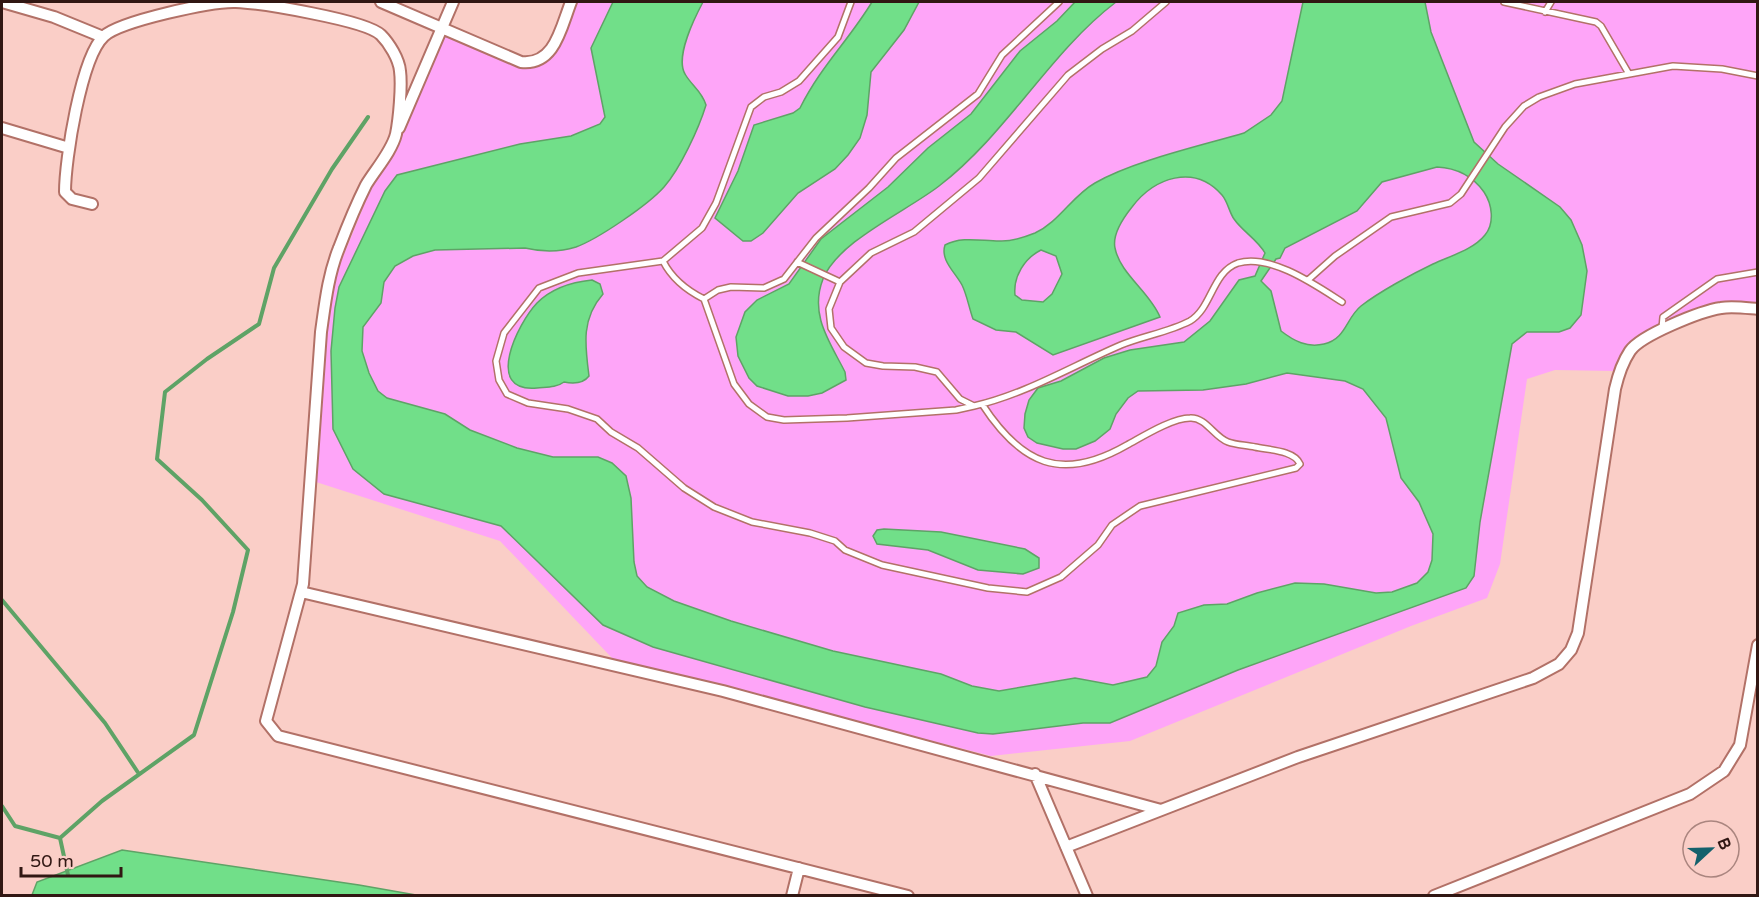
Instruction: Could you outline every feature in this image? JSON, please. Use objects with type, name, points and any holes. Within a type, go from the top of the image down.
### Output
[{"type":"street","points":[[2,2],[54,16],[103,37]]},
{"type":"street","points":[[92,204],[72,199],[65,192],[69,148],[84,75],[91,55],[103,37],[112,30],[142,20],[234,2],[279,7],[367,27],[381,34],[396,58],[400,71],[395,136]]},
{"type":"street","points":[[381,2],[521,62],[543,59],[550,51],[571,2]]},
{"type":"street","points":[[453,2],[395,136],[365,187],[338,251],[327,291],[321,332],[306,562],[301,592],[266,721],[278,736],[908,896]]},
{"type":"street","points":[[2,128],[69,148]]},
{"type":"street","points":[[1066,847],[1298,757],[1533,678],[1559,664],[1571,650],[1583,612],[1618,374],[1631,350],[1662,331],[1709,310],[1724,307],[1758,309]]},
{"type":"street","points":[[301,592],[723,691],[1161,810]]},
{"type":"street","points":[[1434,896],[1690,794],[1724,771],[1740,746],[1758,645]]},
{"type":"street","points":[[1035,774],[1087,896]]},
{"type":"street","points":[[792,896],[799,868]]},
{"type":"lane","points":[[851,2],[838,37],[799,81],[781,92],[764,97],[751,107],[734,158],[702,228],[663,261],[578,273],[539,288],[504,333],[496,361],[499,380],[507,394],[528,403],[568,409],[597,419],[611,432],[638,448],[684,488],[714,507],[752,522],[810,533],[835,541],[845,550],[882,565],[988,588],[1027,592],[1061,577],[1098,545],[1112,525],[1140,506],[1235,485],[1258,476],[1296,468],[1300,464],[1290,454],[1226,442],[1203,422],[1190,417],[1142,436],[1126,446],[1080,466],[1055,464],[1032,457],[1016,447],[1000,432],[982,404]]},
{"type":"lane","points":[[704,299],[718,290],[731,286],[764,288],[784,279],[816,238],[870,188],[896,158],[978,94],[1002,55],[1059,2]]},
{"type":"lane","points":[[974,406],[960,399],[937,372],[915,367],[866,363],[844,347],[831,328],[829,309],[837,281],[871,253],[914,232],[963,192],[979,178],[1068,75],[1132,31],[1166,2]]},
{"type":"lane","points":[[1504,2],[1596,22],[1601,26],[1629,74]]},
{"type":"lane","points":[[1545,12],[1551,2]]},
{"type":"lane","points":[[1308,280],[1335,256],[1391,217],[1450,203],[1461,194],[1491,149],[1524,106],[1539,97],[1575,84],[1674,66],[1722,69],[1758,76]]},
{"type":"lane","points":[[663,261],[669,273],[689,291],[704,299],[734,384],[749,404],[767,417],[784,420],[837,419],[956,410],[1027,389],[1124,344],[1191,320],[1202,310],[1227,270],[1238,263],[1254,261],[1280,268],[1308,280],[1342,302]]},
{"type":"lane","points":[[798,263],[837,281]]},
{"type":"lane","points":[[1662,331],[1663,317],[1718,279],[1758,272]]},
{"type":"shaded area","points":[[577,2],[1757,2],[1757,304],[1724,302],[1708,305],[1659,327],[1627,347],[1614,371],[1555,370],[1527,379],[1500,564],[1487,598],[1411,626],[1130,741],[991,756],[613,659],[500,541],[316,482],[325,335],[336,274],[371,188],[400,138],[444,34],[483,53],[515,64],[529,66],[542,64],[556,51]]},
{"type":"shaded area","points":[[613,2],[703,2],[687,37],[682,58],[687,78],[702,96],[706,105],[694,136],[676,170],[664,187],[647,203],[609,229],[576,247],[551,251],[525,248],[435,250],[413,256],[395,266],[384,282],[381,303],[363,327],[362,351],[378,391],[387,398],[445,414],[470,430],[517,448],[553,457],[598,457],[612,463],[626,476],[631,498],[634,562],[637,576],[647,587],[674,601],[731,621],[833,651],[941,674],[972,686],[999,691],[1075,678],[1113,685],[1147,677],[1156,666],[1162,642],[1174,626],[1178,613],[1204,605],[1227,604],[1295,583],[1324,584],[1376,593],[1392,592],[1417,583],[1428,572],[1432,560],[1433,534],[1419,502],[1401,478],[1386,418],[1363,389],[1345,381],[1287,373],[1246,384],[1203,390],[1138,391],[1128,398],[1116,414],[1110,429],[1095,441],[1076,449],[1063,449],[1037,443],[1028,437],[1024,428],[1025,414],[1029,400],[1038,388],[1061,381],[1104,358],[1130,350],[1184,342],[1210,321],[1239,280],[1255,276],[1265,253],[1238,224],[1222,195],[1211,185],[1199,179],[1187,177],[1163,182],[1151,188],[1141,197],[1119,226],[1115,237],[1118,257],[1160,317],[1053,355],[1016,332],[996,330],[973,319],[962,285],[946,261],[945,245],[965,240],[1008,241],[1035,233],[1051,222],[1087,188],[1111,175],[1167,155],[1244,133],[1271,115],[1282,101],[1303,2],[1425,2],[1431,32],[1474,142],[1498,164],[1560,207],[1571,220],[1582,245],[1587,271],[1581,315],[1570,328],[1559,332],[1527,332],[1512,344],[1480,522],[1474,576],[1466,588],[1238,670],[1110,723],[1083,723],[993,734],[978,733],[865,707],[653,647],[603,625],[501,526],[384,494],[353,469],[333,429],[331,351],[339,287],[385,191],[397,175],[520,144],[571,136],[600,124],[605,117],[591,48]],"holes":[[[1437,167],[1464,174],[1484,192],[1491,214],[1490,225],[1485,235],[1468,249],[1415,273],[1368,301],[1356,311],[1337,338],[1331,341],[1318,345],[1306,344],[1296,341],[1281,331],[1271,291],[1261,281],[1276,259],[1280,258],[1285,248],[1357,211],[1382,182]],[[1041,250],[1056,256],[1062,274],[1052,294],[1043,302],[1022,300],[1015,295],[1018,275],[1025,263]]]},
{"type":"shaded area","points":[[872,2],[919,2],[904,30],[871,72],[867,115],[860,138],[835,169],[798,193],[763,233],[751,241],[743,241],[715,218],[738,171],[754,125],[793,113],[800,108],[817,79]]},
{"type":"shaded area","points":[[1075,2],[1116,2],[1069,45],[964,165],[925,196],[858,239],[831,265],[823,279],[818,304],[823,328],[845,372],[846,380],[822,393],[808,396],[788,396],[757,386],[749,378],[738,356],[736,337],[745,312],[757,300],[789,284],[821,239],[888,187],[928,148],[971,114],[1020,51],[1057,21]]},
{"type":"shaded area","points":[[592,280],[600,284],[603,294],[591,313],[586,333],[589,376],[578,383],[564,382],[537,388],[521,387],[512,380],[508,369],[514,340],[521,325],[537,303],[555,290],[577,282]]},
{"type":"shaded area","points":[[877,530],[941,532],[1025,549],[1039,558],[1039,568],[1023,574],[978,570],[928,550],[877,544],[873,536]]},
{"type":"shaded area","points":[[122,850],[416,895],[32,895],[37,882]]},
{"type":"waterway","points":[[68,875],[60,838],[102,801],[194,735],[233,612],[248,550],[202,500],[157,459],[165,392],[207,359],[259,324],[274,268],[332,169],[368,117]]},
{"type":"waterway","points":[[2,600],[105,723],[139,774]]},
{"type":"waterway","points":[[2,806],[15,826],[60,838]]}]
